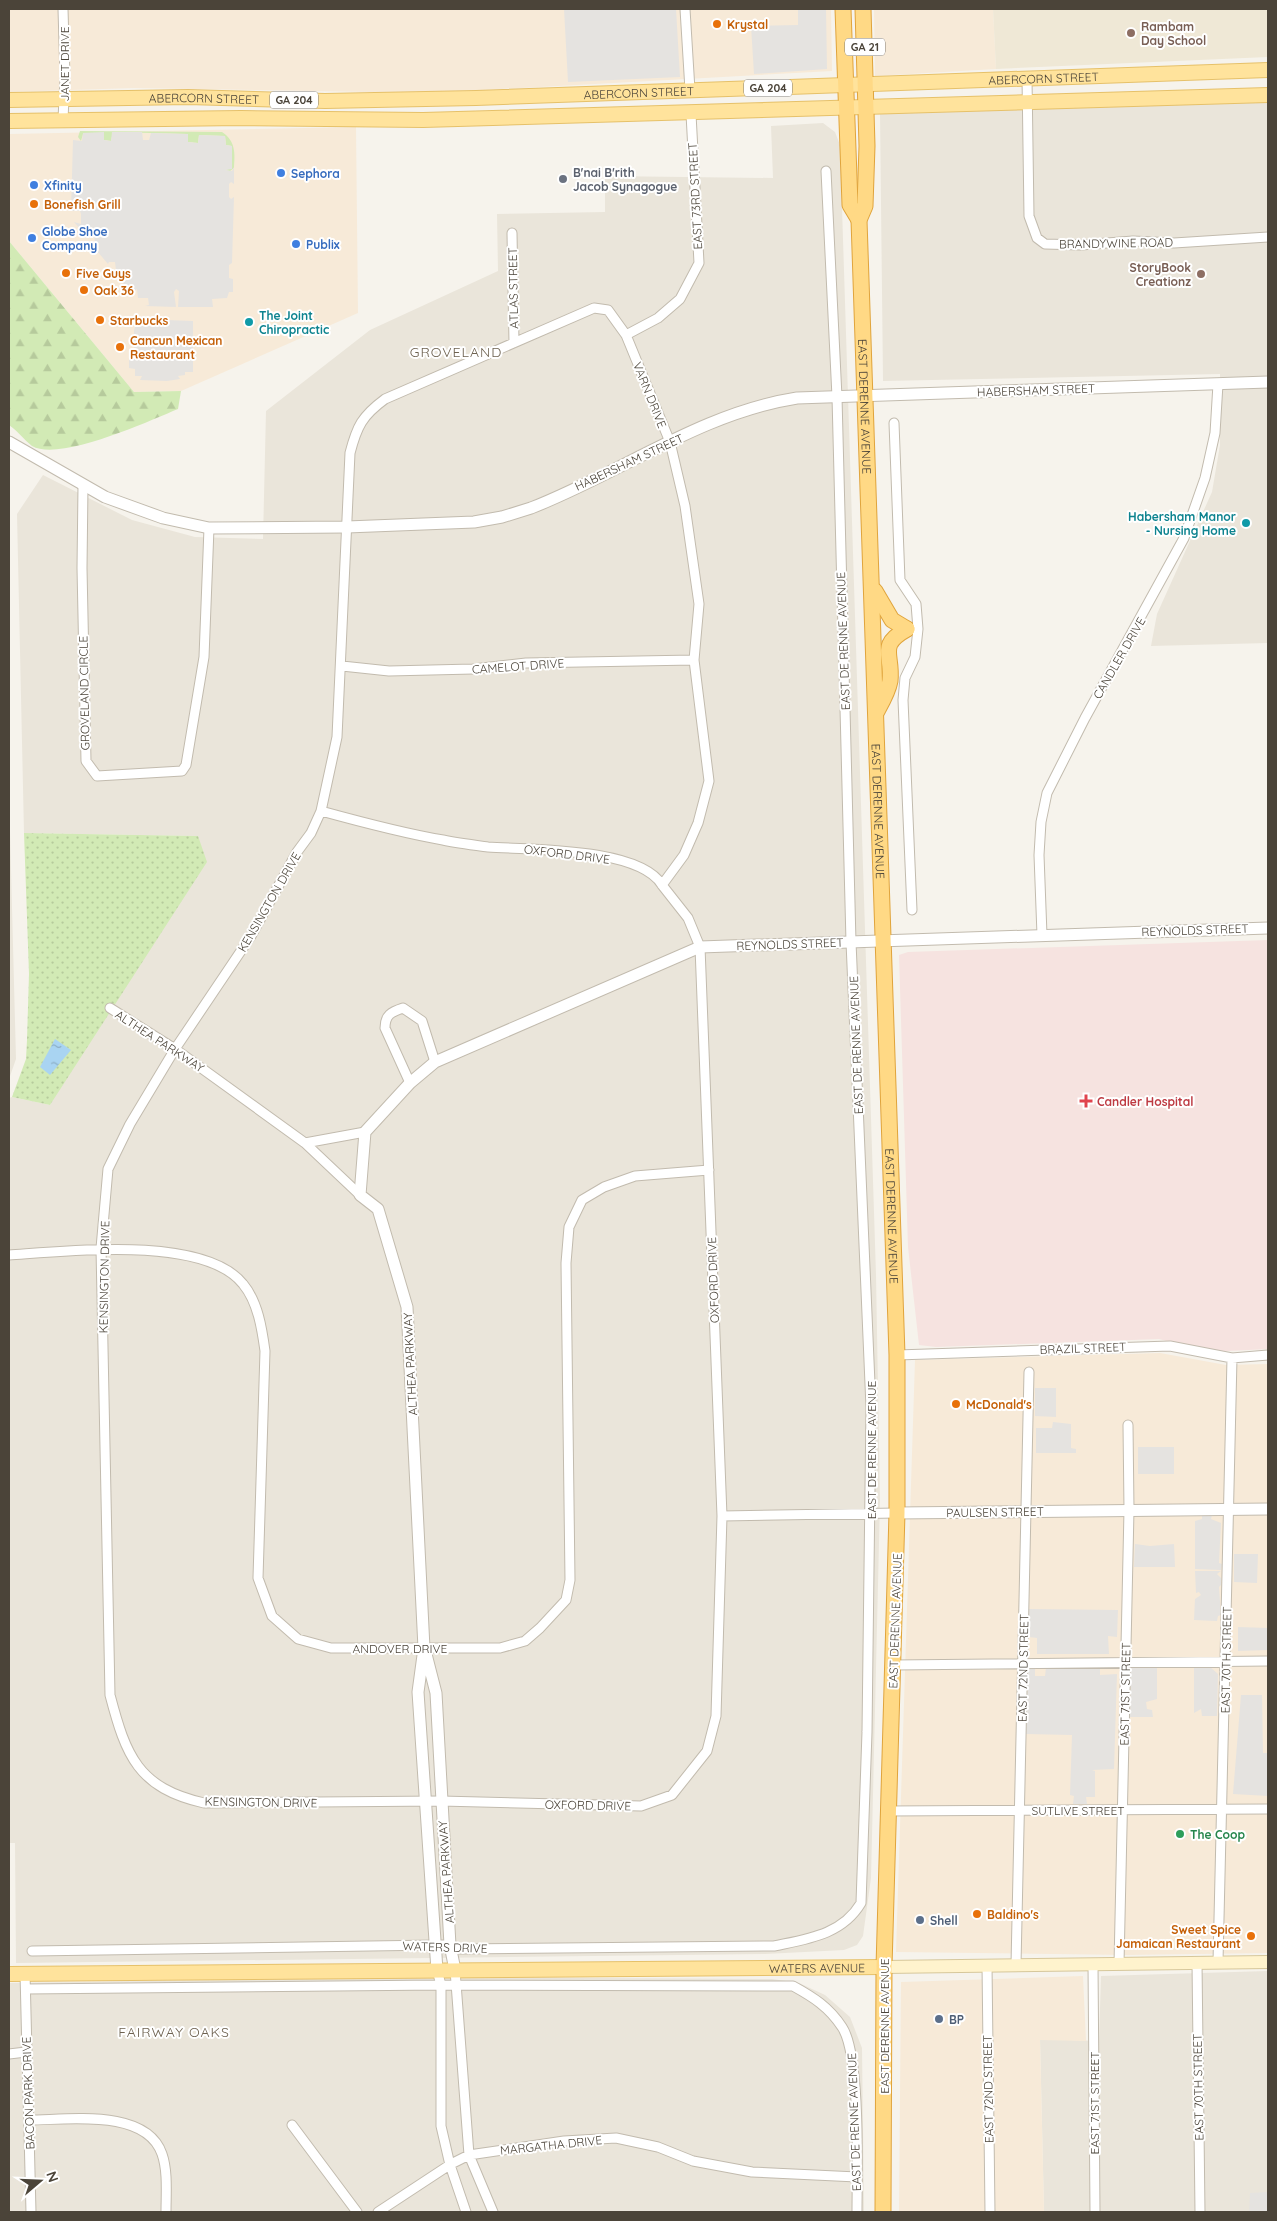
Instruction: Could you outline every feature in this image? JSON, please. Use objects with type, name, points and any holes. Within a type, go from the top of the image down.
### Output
[{"type":"highway","name":"EAST DERENNE AVENUE","points":[[843,9],[850,205],[859,220]]},
{"type":"highway","name":"EAST DERENNE AVENUE","points":[[863,9],[868,108],[865,206],[859,220],[897,1355],[897,1513],[894,1664],[884,1967],[883,2212]]},
{"type":"highway","points":[[872,586],[892,620],[906,629],[892,638],[889,645],[890,682],[876,712]]},
{"type":"main road","name":"ABERCORN STREET","points":[[9,100],[188,97],[325,101],[845,86],[1268,70]]},
{"type":"main road","name":"ABERCORN STREET","points":[[9,121],[241,118],[338,121],[691,114],[1268,95]]},
{"type":"main road","points":[[516,116],[531,103],[531,96]]},
{"type":"main road","name":"WATERS AVENUE","points":[[456,1970],[1268,1962]]},
{"type":"main road","name":"WATERS DRIVE","points":[[9,1974],[456,1970]]},
{"type":"street","name":"JANET DRIVE","points":[[63,9],[65,98],[63,119]]},
{"type":"street","points":[[685,9],[690,90]]},
{"type":"street","name":"BRANDYWINE ROAD","points":[[1027,78],[1029,216],[1037,238],[1045,244],[1081,245],[1134,241],[1178,242],[1268,237]]},
{"type":"street","name":"EAST 73RD STREET","points":[[626,335],[658,318],[680,300],[699,263],[691,114]]},
{"type":"street","name":"EAST DE RENNE AVENUE","points":[[826,171],[837,397],[851,942],[872,1407],[872,1513],[868,1562],[868,1732],[861,1903],[853,1917]]},
{"type":"street","name":"ATLAS STREET","points":[[512,233],[514,343]]},
{"type":"street","name":"VARN DRIVE","points":[[347,527],[350,454],[356,429],[367,412],[384,399],[594,308],[608,310],[626,335],[670,442],[685,506],[699,604],[694,660],[708,781],[695,831],[684,855],[662,885]]},
{"type":"street","name":"HABERSHAM STREET","points":[[9,442],[105,497],[163,518],[209,528],[347,527],[474,522],[502,518],[553,499],[730,415],[754,406],[797,398],[1268,382]]},
{"type":"street","name":"CANDLER DRIVE","points":[[1042,935],[1039,855],[1041,822],[1047,793],[1084,718],[1184,538],[1205,478],[1215,433],[1218,384]]},
{"type":"street","points":[[894,423],[900,580],[916,604],[918,629],[915,657],[905,678],[903,700],[912,910]]},
{"type":"street","name":"GROVELAND CIRCLE","points":[[83,486],[82,568],[86,761],[97,776],[182,771],[186,765],[204,658],[209,528]]},
{"type":"street","name":"KENSINGTON DRIVE","points":[[347,527],[342,666],[337,737],[321,811],[311,833],[297,852],[251,936],[175,1050],[130,1124],[108,1169],[101,1248],[109,1685],[117,1721],[132,1758],[154,1784],[187,1799],[204,1803],[441,1801]]},
{"type":"street","name":"CAMELOT DRIVE","points":[[342,666],[389,671],[474,669],[526,663],[694,660]]},
{"type":"street","name":"OXFORD DRIVE","points":[[321,811],[442,840],[487,847],[540,849],[604,856],[636,866],[658,879],[688,918],[700,947],[722,1516],[716,1716],[707,1751],[672,1796],[641,1806],[441,1801]]},
{"type":"street","name":"REYNOLDS STREET","points":[[365,1132],[410,1083],[435,1062],[700,947],[1268,928]]},
{"type":"street","name":"ALTHEA PARKWAY","points":[[110,1008],[175,1050],[305,1143],[360,1195],[378,1209],[407,1307],[424,1648],[418,1692],[437,1970],[441,1985],[440,2126],[450,2165],[466,2212]]},
{"type":"street","points":[[410,1083],[384,1028],[385,1019],[392,1012],[403,1008],[422,1021],[435,1062]]},
{"type":"street","points":[[305,1143],[365,1132],[360,1195]]},
{"type":"street","name":"ANDOVER DRIVE","points":[[9,1254],[101,1248],[203,1258],[220,1265],[234,1276],[243,1284],[252,1299],[260,1320],[265,1352],[258,1578],[272,1616],[298,1639],[331,1648],[500,1648],[525,1641],[540,1628],[566,1600],[570,1580],[566,1273],[569,1227],[582,1200],[604,1187],[635,1176],[709,1170]]},
{"type":"street","name":"BRAZIL STREET","points":[[897,1355],[1170,1346],[1232,1358],[1268,1355]]},
{"type":"street","name":"EAST 70TH STREET","points":[[1218,1962],[1232,1358]]},
{"type":"street","name":"EAST 72ND STREET","points":[[1016,1965],[1029,1372]]},
{"type":"street","name":"EAST 71ST STREET","points":[[1119,1964],[1129,1510],[1128,1425]]},
{"type":"street","name":"PAULSEN STREET","points":[[722,1516],[1268,1509]]},
{"type":"street","name":"ALTHEA PARKWAY","points":[[424,1648],[436,1693],[450,1945],[458,1985],[469,2155],[493,2212]]},
{"type":"street","points":[[894,1664],[1268,1661]]},
{"type":"street","name":"SUTLIVE STREET","points":[[888,1812],[1268,1809]]},
{"type":"street","name":"WATERS DRIVE","points":[[32,1951],[436,1945],[450,1945],[460,1949],[774,1946],[819,1937],[853,1917]]},
{"type":"street","name":"EAST 70TH STREET","points":[[1197,1962],[1200,2212]]},
{"type":"street","name":"EAST 71ST STREET","points":[[1093,1964],[1095,2212]]},
{"type":"street","name":"EAST 72ND STREET","points":[[987,1965],[990,2212]]},
{"type":"street","name":"BACON PARK DRIVE","points":[[25,1973],[31,2212]]},
{"type":"street","points":[[26,1989],[458,1985]]},
{"type":"street","name":"EAST DE RENNE AVENUE","points":[[458,1985],[793,1986],[828,2009],[843,2028],[851,2049],[857,2212]]},
{"type":"street","points":[[9,2054],[26,2052]]},
{"type":"street","points":[[29,2120],[127,2122],[143,2131],[157,2142],[163,2156],[166,2212]]},
{"type":"street","points":[[292,2125],[357,2212]]},
{"type":"street","name":"MARGATHA DRIVE","points":[[378,2212],[450,2165],[469,2155],[564,2141],[616,2138],[658,2147],[694,2161],[752,2172],[857,2177]]},
{"type":"shaded area","points":[[9,9],[831,9],[832,71],[428,93],[134,88],[9,92]]},
{"type":"shaded area","points":[[564,9],[676,9],[680,77],[568,82]]},
{"type":"shaded area","points":[[798,9],[826,9],[827,69],[754,74],[751,26],[798,25]]},
{"type":"shaded area","points":[[874,9],[993,9],[996,69],[875,76]]},
{"type":"shaded area","name":"Rambam Day School","points":[[993,9],[1268,9],[1268,57],[996,69]]},
{"type":"shaded area","points":[[1268,100],[1268,643],[1151,646],[1157,614],[1212,492],[1220,445],[1220,374],[883,381],[880,113]]},
{"type":"shaded area","points":[[823,123],[835,132],[840,145],[876,1275],[880,1501],[871,1878],[863,1936],[857,1945],[844,1950],[765,1954],[16,1963],[15,1843],[9,1843],[9,1098],[50,1105],[198,836],[24,833],[17,514],[43,475],[132,520],[195,537],[263,539],[266,411],[370,330],[498,271],[497,214],[605,212],[605,176],[773,178],[771,126]]},
{"type":"shaded area","points":[[356,127],[358,313],[181,391],[134,392],[9,241],[9,134]]},
{"type":"shaded area","points":[[104,132],[104,140],[111,141],[112,132],[142,132],[143,140],[149,140],[151,133],[188,134],[188,142],[198,143],[199,135],[225,136],[226,145],[232,146],[232,169],[225,170],[232,171],[234,167],[234,184],[231,182],[229,184],[229,197],[231,199],[234,197],[232,263],[229,265],[229,278],[233,279],[233,292],[229,292],[227,298],[212,299],[213,307],[178,307],[179,291],[176,289],[174,292],[176,307],[145,306],[149,305],[148,298],[138,298],[137,289],[131,293],[119,278],[123,278],[124,270],[116,270],[115,262],[109,262],[108,264],[97,251],[99,251],[99,243],[95,243],[94,234],[88,234],[87,237],[74,222],[81,224],[80,211],[71,211],[73,140],[82,141],[83,133]]},
{"type":"shaded area","points":[[143,321],[193,321],[193,372],[185,372],[185,375],[178,376],[180,379],[167,381],[140,380],[142,376],[135,376],[135,369],[129,368],[129,357],[134,356],[134,330],[137,323],[143,325]]},
{"type":"shaded area","points":[[9,793],[16,1059],[9,1079]]},
{"type":"shaded area","name":"Candler Hospital","points":[[1268,940],[1268,1349],[1209,1352],[1159,1339],[936,1347],[919,1345],[908,1247],[899,955],[908,952]]},
{"type":"shaded area","points":[[1160,1353],[1226,1365],[1268,1364],[1268,1953],[1126,1955],[896,1952],[915,1360]]},
{"type":"shaded area","points":[[1035,1388],[1056,1388],[1056,1417],[1035,1416]]},
{"type":"shaded area","points":[[1053,1422],[1071,1424],[1071,1448],[1076,1449],[1076,1453],[1036,1453],[1036,1428],[1052,1428]]},
{"type":"shaded area","points":[[1138,1447],[1174,1447],[1174,1474],[1138,1474]]},
{"type":"shaded area","points":[[1202,1515],[1212,1515],[1211,1519],[1221,1523],[1219,1563],[1222,1564],[1221,1570],[1195,1569],[1195,1521],[1202,1519]]},
{"type":"shaded area","points":[[1135,1544],[1150,1546],[1174,1544],[1175,1567],[1134,1567]]},
{"type":"shaded area","points":[[1234,1554],[1258,1554],[1257,1583],[1234,1582]]},
{"type":"shaded area","points":[[1195,1571],[1221,1571],[1217,1574],[1221,1578],[1221,1585],[1219,1587],[1221,1615],[1218,1616],[1217,1621],[1194,1620],[1195,1599],[1201,1595],[1199,1592],[1196,1593]]},
{"type":"shaded area","points":[[1029,1609],[1118,1610],[1117,1637],[1108,1636],[1109,1654],[1037,1654],[1037,1638],[1029,1637]]},
{"type":"shaded area","points":[[1238,1627],[1268,1628],[1268,1650],[1238,1651]]},
{"type":"shaded area","points":[[1209,1666],[1218,1674],[1217,1716],[1202,1716],[1201,1709],[1194,1713],[1194,1667]]},
{"type":"shaded area","points":[[1100,1667],[1100,1675],[1117,1674],[1114,1769],[1092,1770],[1095,1771],[1095,1797],[1086,1797],[1087,1804],[1073,1804],[1074,1796],[1070,1795],[1072,1735],[1026,1734],[1028,1669],[1035,1668],[1035,1676],[1045,1676],[1046,1668]]},
{"type":"shaded area","points":[[1131,1668],[1157,1668],[1157,1699],[1146,1702],[1147,1709],[1152,1710],[1153,1717],[1130,1717]]},
{"type":"shaded area","points":[[1241,1695],[1262,1695],[1263,1753],[1268,1753],[1268,1796],[1233,1794]]},
{"type":"shaded area","points":[[1268,1971],[1268,2212],[1044,2212],[1040,2039],[1099,2041],[1101,1976]]},
{"type":"shaded area","points":[[1083,1976],[1086,2041],[1040,2040],[1044,2212],[899,2212],[901,1982]]},
{"type":"shaded area","points":[[426,1977],[772,1979],[799,1983],[825,1995],[850,2017],[862,2048],[864,2212],[9,2212],[9,1983]]},
{"type":"shaded area","points":[[1268,2192],[1268,2212],[1249,2212],[1250,2193]]},
{"type":"green space","points":[[80,131],[222,132],[230,139],[232,144],[234,168],[230,171],[225,170],[232,168],[232,146],[226,145],[225,136],[199,135],[198,143],[188,142],[187,134],[113,132],[111,141],[104,140],[104,133],[83,134],[81,141],[78,137]]},
{"type":"green space","points":[[9,241],[134,392],[181,391],[178,409],[105,438],[63,449],[45,449],[32,446],[9,425]]},
{"type":"green space","points":[[24,833],[198,836],[207,862],[50,1105],[12,1097],[26,1059],[27,1040],[29,974]]},
{"type":"water","points":[[55,1039],[71,1050],[50,1075],[40,1067]]},
{"type":"place","name":"Krystal","points":[[717,24]]},
{"type":"place","name":"Rambam Day School","points":[[1131,33]]},
{"type":"place","name":"Sephora","points":[[281,173]]},
{"type":"place","name":"B'nai B'rith Jacob Synagogue","points":[[563,179]]},
{"type":"place","name":"Xfinity","points":[[34,185]]},
{"type":"place","name":"Bonefish Grill","points":[[34,204]]},
{"type":"place","name":"Globe Shoe Company","points":[[32,238]]},
{"type":"place","name":"Publix","points":[[296,244]]},
{"type":"place","name":"Five Guys","points":[[66,273]]},
{"type":"place","name":"StoryBook Creationz","points":[[1201,274]]},
{"type":"place","name":"Oak 36","points":[[84,290]]},
{"type":"place","name":"Starbucks","points":[[100,320]]},
{"type":"place","name":"The Joint Chiropractic","points":[[249,322]]},
{"type":"place","name":"Cancun Mexican Restaurant","points":[[120,347]]},
{"type":"place","name":"Habersham Manor - Nursing Home","points":[[1246,523]]},
{"type":"place","name":"Candler Hospital","points":[[1086,1101]]},
{"type":"place","name":"McDonald's","points":[[956,1404]]},
{"type":"place","name":"The Coop","points":[[1180,1834]]},
{"type":"place","name":"Baldino's","points":[[977,1914]]},
{"type":"place","name":"Shell","points":[[920,1920]]},
{"type":"place","name":"Sweet Spice Jamaican Restaurant","points":[[1251,1936]]},
{"type":"place","name":"BP","points":[[939,2019]]},
{"type":"district","name":"GROVELAND","points":[[456,352]]},
{"type":"district","name":"FAIRWAY OAKS","points":[[174,2032]]}]
